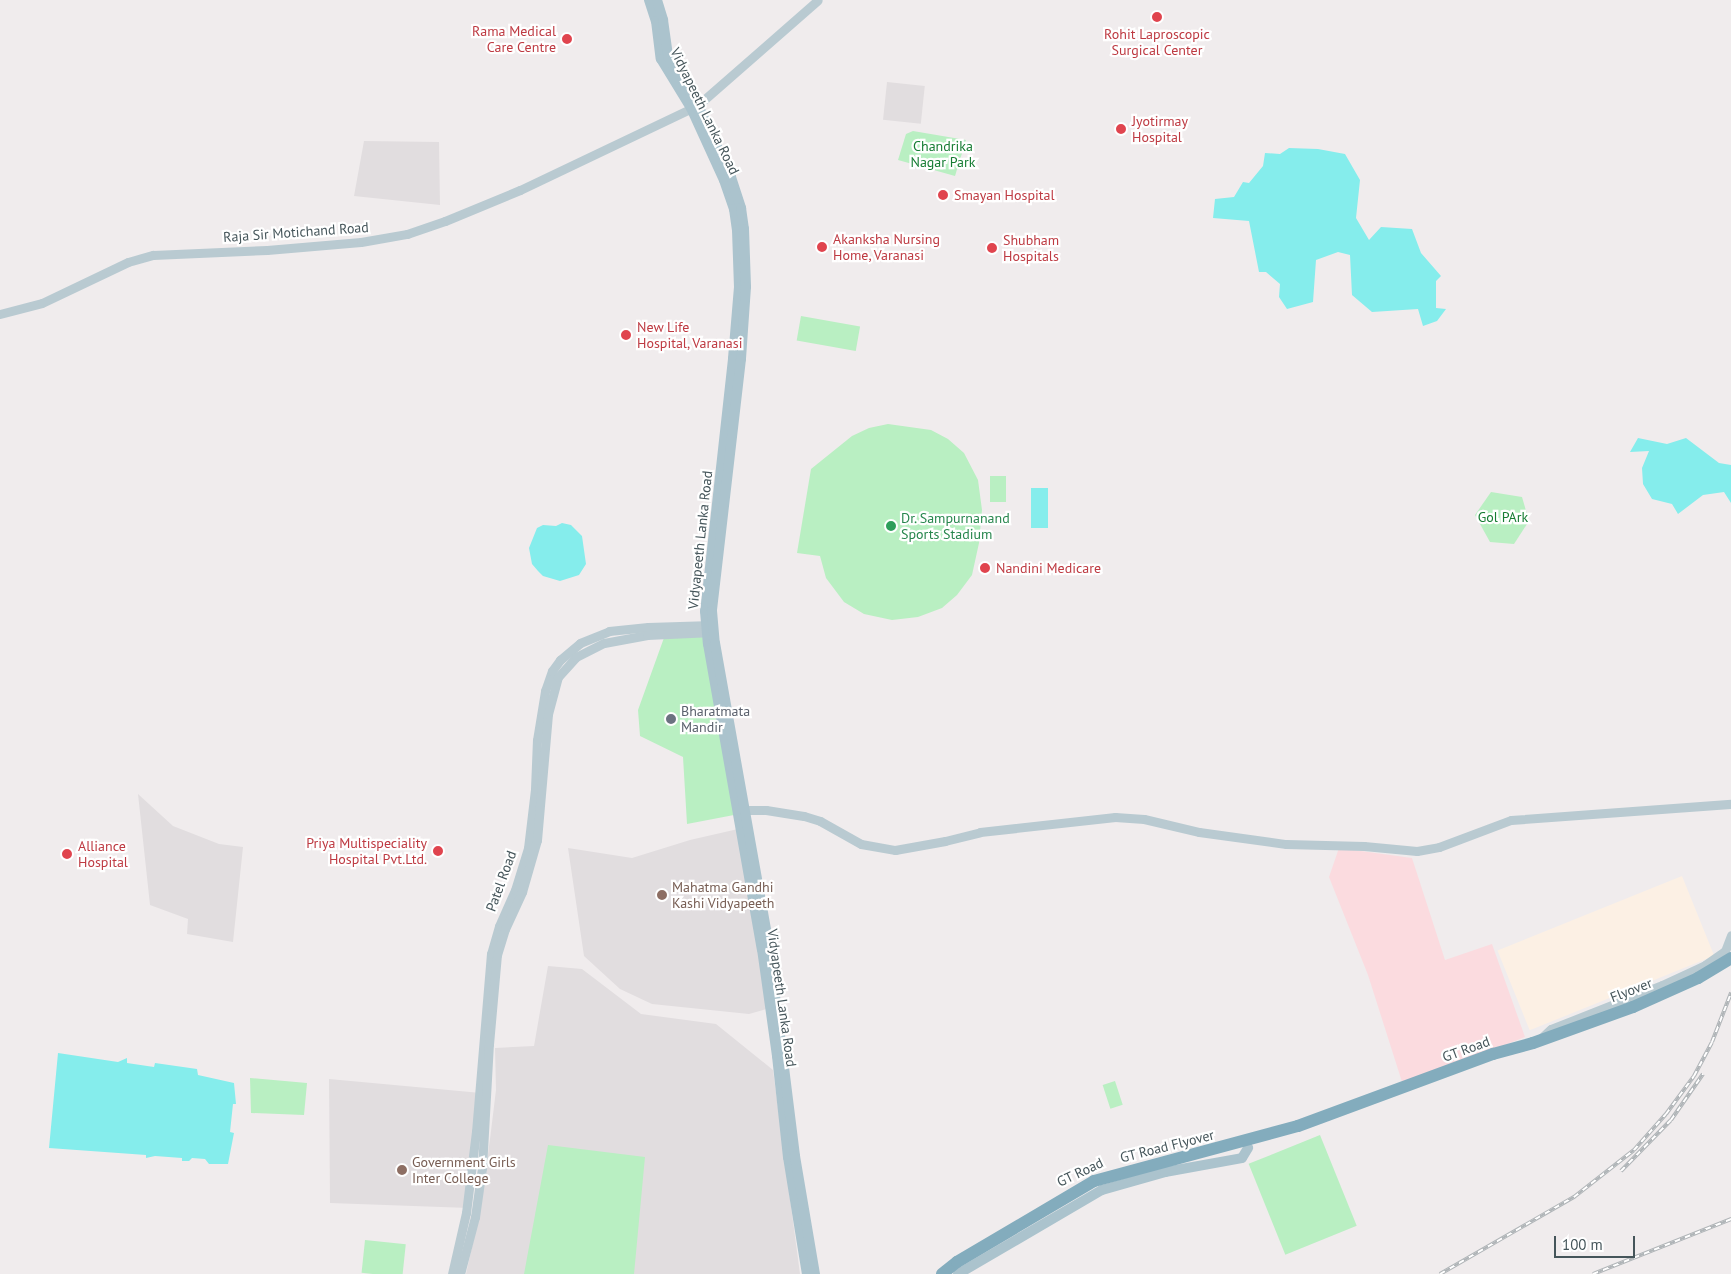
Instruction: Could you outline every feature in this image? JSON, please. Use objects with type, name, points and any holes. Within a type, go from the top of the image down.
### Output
[{"type":"highway","name":"Flyover","points":[[1538,1040],[1662,995],[1698,978],[1731,958]]},
{"type":"highway","name":"GT Road","points":[[1242,1146],[1299,1129],[1493,1054],[1508,1051],[1538,1040]]},
{"type":"highway","name":"GT Road Flyover","points":[[942,1274],[957,1262],[1094,1181],[1242,1146]]},
{"type":"highway","name":"GT Road Flyover","points":[[952,1274],[1096,1187],[1242,1146]]},
{"type":"main road","name":"Vidyapeeth Lanka Road","points":[[649,0],[656,21],[661,60],[694,107]]},
{"type":"main road","name":"Vidyapeeth Lanka Road","points":[[657,0],[663,20],[668,57],[737,195],[745,245],[746,287],[741,359],[712,595],[710,629],[762,949],[801,1219],[811,1274]]},
{"type":"main road","name":"Vidyapeeth Lanka Road","points":[[710,629],[769,947],[801,1219]]},
{"type":"main road","name":"GT Road","points":[[938,1274],[980,1246],[1094,1179],[1235,1141],[1242,1146],[1242,1158],[1165,1172],[1102,1190],[958,1274]]},
{"type":"street","name":"Raja Sir Motichand Road","points":[[0,314],[42,303],[128,262],[153,255],[332,245],[407,234],[520,190],[694,107],[818,0]]},
{"type":"street","name":"Patel Road","points":[[452,1274],[466,1213],[494,954],[522,892],[537,840],[548,714],[558,676],[576,657],[604,643],[647,635],[710,629]]},
{"type":"street","points":[[745,810],[766,810],[804,816],[820,821],[861,844],[895,850],[946,841],[980,832],[1115,817],[1144,818],[1199,832],[1286,844],[1364,846],[1417,851],[1439,847],[1511,820],[1731,804]]},
{"type":"street","points":[[1538,1040],[1551,1029],[1673,981],[1717,958],[1725,951],[1731,935]]},
{"type":"street","name":"Patel Road","points":[[460,1274],[475,1217],[482,1168],[494,954]]},
{"type":"shaded area","points":[[887,82],[925,86],[921,124],[883,120]]},
{"type":"shaded area","points":[[364,141],[439,142],[440,205],[354,196]]},
{"type":"shaded area","points":[[138,794],[173,826],[219,844],[243,847],[233,942],[187,934],[188,919],[150,905]]},
{"type":"shaded area","name":"Mahatma Gandhi Kashi Vidyapeeth","points":[[738,829],[770,1008],[749,1014],[652,1004],[620,989],[584,956],[568,848],[632,858],[690,840]]},
{"type":"shaded area","points":[[1339,848],[1412,858],[1445,960],[1492,944],[1525,1037],[1403,1085],[1368,975],[1329,877]]},
{"type":"shaded area","points":[[1682,876],[1714,956],[1530,1030],[1497,951]]},
{"type":"shaded area","points":[[548,966],[582,969],[641,1014],[716,1024],[773,1070],[800,1274],[466,1274],[481,1206],[490,1139],[496,1090],[495,1048],[534,1046]]},
{"type":"shaded area","name":"Government Girls Inter College","points":[[329,1079],[481,1093],[469,1208],[330,1203]]},
{"type":"green space","name":"Chandrika Nagar Park","points":[[913,131],[966,140],[955,176],[898,160],[906,134]]},
{"type":"green space","points":[[801,316],[860,326],[856,351],[797,341]]},
{"type":"green space","name":"Dr. Sampurnanand Sports Stadium","points":[[888,424],[931,430],[948,439],[964,453],[978,480],[982,510],[979,543],[972,575],[957,595],[942,608],[918,617],[892,620],[864,614],[844,602],[826,578],[820,556],[797,553],[811,469],[852,436],[869,428]]},
{"type":"green space","points":[[990,476],[1006,476],[1006,502],[990,502]]},
{"type":"green space","name":"Gol PArk","points":[[1491,492],[1522,497],[1529,521],[1514,544],[1490,542],[1475,515]]},
{"type":"green space","points":[[665,635],[708,636],[734,815],[687,824],[683,757],[640,736],[638,710]]},
{"type":"green space","points":[[250,1078],[307,1083],[304,1115],[251,1113]]},
{"type":"green space","points":[[1115,1081],[1123,1105],[1110,1109],[1103,1085]]},
{"type":"green space","points":[[1320,1135],[1357,1226],[1285,1255],[1249,1164]]},
{"type":"green space","points":[[548,1145],[645,1157],[634,1274],[524,1274]]},
{"type":"green space","points":[[365,1240],[406,1244],[403,1274],[362,1273]]},
{"type":"water","points":[[1289,148],[1318,149],[1345,154],[1360,180],[1356,218],[1369,240],[1381,227],[1412,229],[1421,253],[1441,276],[1436,281],[1436,308],[1446,309],[1437,321],[1423,326],[1418,309],[1372,312],[1352,295],[1350,255],[1338,252],[1316,260],[1313,302],[1287,309],[1279,297],[1280,284],[1266,272],[1259,272],[1249,221],[1213,218],[1215,199],[1234,197],[1243,182],[1249,183],[1263,166],[1265,153],[1280,154]]},
{"type":"water","points":[[1638,438],[1667,444],[1686,438],[1719,463],[1731,465],[1731,503],[1724,492],[1703,495],[1678,514],[1672,504],[1652,499],[1643,484],[1642,468],[1649,451],[1630,452]]},
{"type":"water","points":[[1031,488],[1048,488],[1048,528],[1031,528]]},
{"type":"water","points":[[562,523],[571,525],[582,536],[586,564],[579,575],[560,581],[543,576],[538,571],[532,564],[529,548],[537,528],[543,525],[556,526]]},
{"type":"water","points":[[58,1053],[118,1062],[127,1058],[127,1063],[154,1067],[155,1063],[197,1069],[198,1075],[234,1083],[236,1104],[233,1104],[230,1132],[234,1133],[228,1164],[209,1164],[205,1159],[192,1158],[189,1161],[182,1161],[182,1158],[155,1156],[146,1158],[146,1155],[49,1148]]},
{"type":"railway","points":[[1440,1274],[1574,1197],[1634,1150],[1666,1114],[1694,1076],[1712,1042],[1731,993]]},
{"type":"railway","points":[[1621,1171],[1671,1120],[1703,1074]]},
{"type":"railway","points":[[1593,1274],[1731,1219]]},
{"type":"place","name":"Rohit Laproscopic Surgical Center","points":[[1157,17]]},
{"type":"place","name":"Rama Medical Care Centre","points":[[567,39]]},
{"type":"place","name":"Jyotirmay Hospital","points":[[1121,129]]},
{"type":"place","name":"Smayan Hospital","points":[[943,195]]},
{"type":"place","name":"Akanksha Nursing Home, Varanasi","points":[[822,247]]},
{"type":"place","name":"Shubham Hospitals","points":[[992,248]]},
{"type":"place","name":"New Life Hospital, Varanasi","points":[[626,335]]},
{"type":"place","name":"Dr. Sampurnanand Sports Stadium","points":[[891,526]]},
{"type":"place","name":"Nandini Medicare","points":[[985,568]]},
{"type":"place","name":"Bharatmata Mandir","points":[[671,719]]},
{"type":"place","name":"Priya Multispeciality Hospital Pvt.Ltd.","points":[[438,851]]},
{"type":"place","name":"Alliance Hospital","points":[[67,854]]},
{"type":"place","name":"Mahatma Gandhi Kashi Vidyapeeth","points":[[662,895]]},
{"type":"place","name":"Government Girls Inter College","points":[[402,1170]]}]
